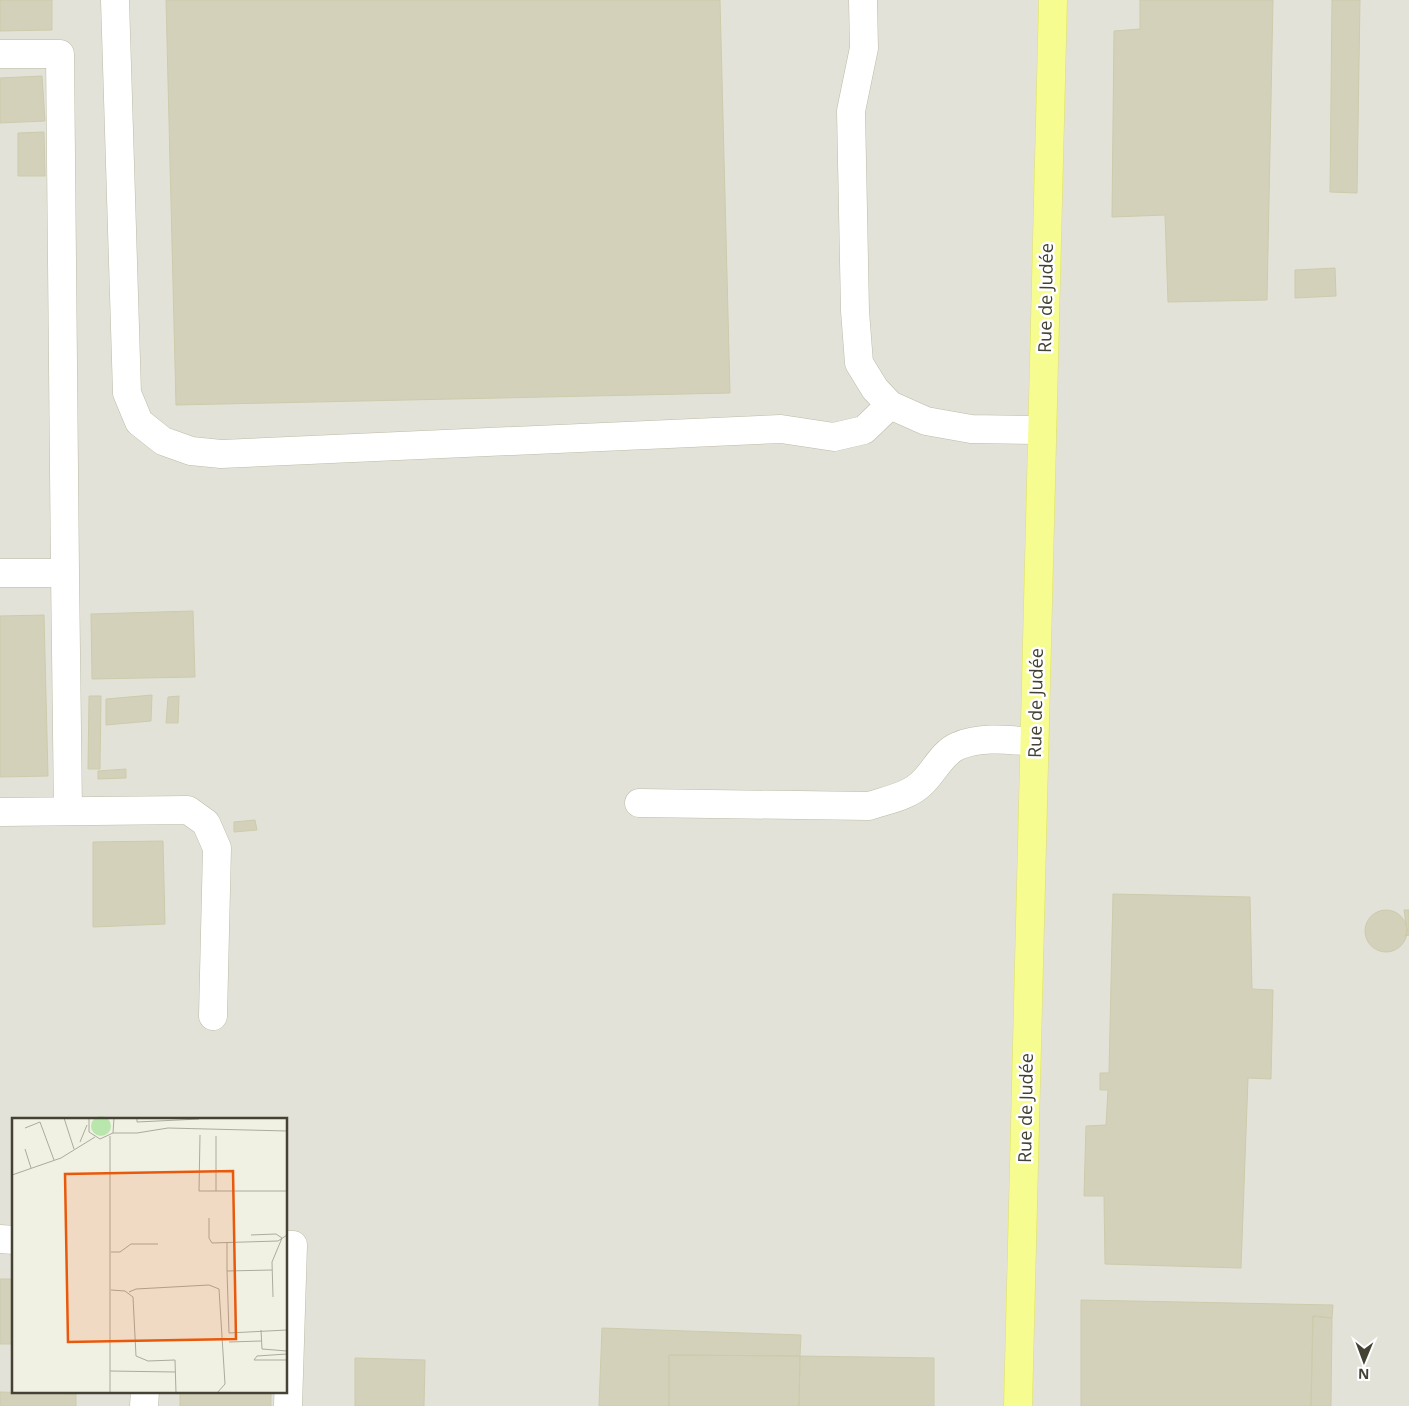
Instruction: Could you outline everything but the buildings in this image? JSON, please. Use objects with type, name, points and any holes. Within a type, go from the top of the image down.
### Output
[{"type":"main road","name":"Rue de Judée","points":[[1018,1406],[1052,0]]},
{"type":"lane","points":[[115,0],[127,393],[139,422],[163,441],[191,451],[222,454],[781,430],[834,436],[864,430],[890,405]]},
{"type":"lane","points":[[863,0],[864,48],[851,111],[855,310],[858,363],[875,389],[890,405],[926,421],[971,429],[1042,430]]},
{"type":"lane","points":[[0,54],[60,54],[68,811]]},
{"type":"lane","points":[[0,573],[65,572]]},
{"type":"lane","points":[[639,803],[869,806],[904,795],[924,782],[939,761],[957,746],[993,739],[1034,742]]},
{"type":"lane","points":[[0,812],[188,810],[206,823],[217,848],[213,1016]]},
{"type":"lane","points":[[288,1245],[293,1245],[288,1406]]},
{"type":"shaded area","points":[[0,0],[1409,0],[1409,1406],[0,1406]]}]
